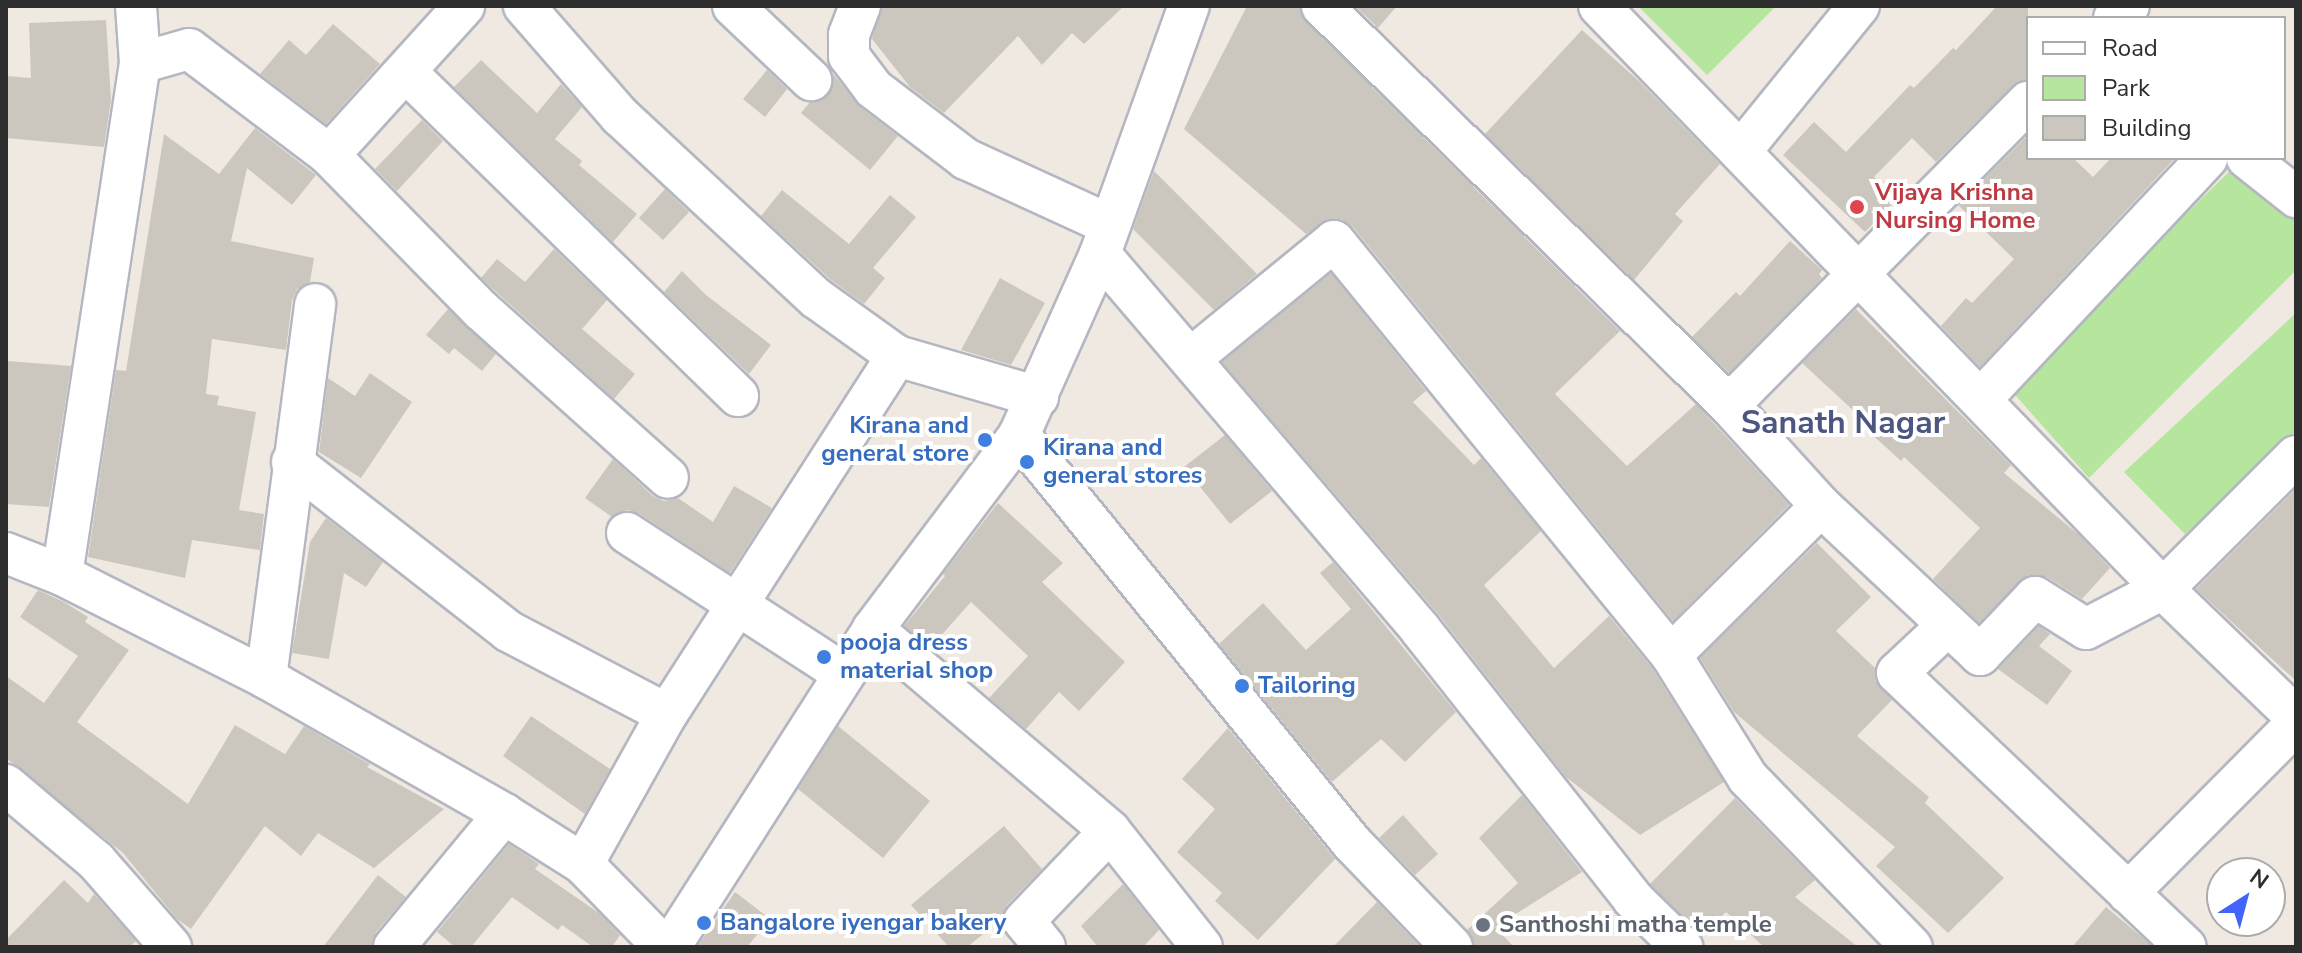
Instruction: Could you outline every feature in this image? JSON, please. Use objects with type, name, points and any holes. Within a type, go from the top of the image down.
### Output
[{"type":"street","points":[[62,575],[140,63],[136,6]]},
{"type":"street","points":[[329,155],[464,6]]},
{"type":"street","points":[[524,6],[620,116],[816,298],[897,356],[1038,397]]},
{"type":"street","points":[[733,6],[811,80]]},
{"type":"street","points":[[860,6],[849,35],[849,56],[874,89],[966,159],[1105,240],[1190,359],[1420,629],[1633,899],[1682,947]]},
{"type":"street","points":[[6,553],[62,575],[266,678],[504,814],[583,864],[667,947],[873,629],[1019,435],[1105,240],[1189,6]]},
{"type":"street","points":[[1322,6],[1729,405],[1821,506],[1946,627],[1980,655],[2035,597],[2086,629],[2163,589],[2296,456]]},
{"type":"street","points":[[1599,6],[1982,398],[2163,589],[2296,717]]},
{"type":"street","points":[[1741,151],[1859,6]]},
{"type":"street","points":[[140,63],[189,49],[329,155],[481,310],[668,478]]},
{"type":"street","points":[[406,72],[738,396]]},
{"type":"street","points":[[1729,405],[2026,104]]},
{"type":"street","points":[[1982,398],[2205,160]]},
{"type":"street","points":[[2250,160],[2296,197]]},
{"type":"street","points":[[1190,359],[1334,241],[1671,655],[1748,778],[1912,947]]},
{"type":"street","points":[[266,678],[315,304]]},
{"type":"street","points":[[583,864],[667,714],[897,356]]},
{"type":"street","points":[[1019,435],[1352,843],[1452,947]]},
{"type":"street","points":[[292,462],[508,631],[667,714]]},
{"type":"street","points":[[1671,655],[1821,506]]},
{"type":"street","points":[[627,533],[844,674]]},
{"type":"street","points":[[1946,627],[1897,673],[2186,947]]},
{"type":"street","points":[[873,629],[1110,831],[1202,947]]},
{"type":"street","points":[[2128,893],[2296,724]]},
{"type":"street","points":[[6,785],[96,861],[171,947]]},
{"type":"street","points":[[394,947],[504,814]]},
{"type":"street","points":[[1045,947],[1024,921],[1110,831]]},
{"type":"green space","points":[[1638,6],[1776,6],[1707,75]]},
{"type":"green space","points":[[2241,160],[2245,160],[2296,204],[2296,270],[2089,478],[2009,388]]},
{"type":"green space","points":[[2296,313],[2296,431],[2185,534],[2124,472]]},
{"type":"building","points":[[882,6],[1124,6],[1084,44],[1072,33],[1042,65],[1018,36],[944,113],[910,87],[872,39]]},
{"type":"building","points":[[1247,6],[1300,6],[1306,22],[1620,331],[1555,394],[1627,466],[1696,404],[1789,505],[1673,621],[1352,226],[1341,219],[1330,219],[1306,234],[1184,129]]},
{"type":"building","points":[[1355,6],[1397,6],[1378,28]]},
{"type":"building","points":[[1997,6],[2028,6],[2026,81],[2012,86],[1936,162],[1912,138],[1874,177],[1897,199],[1865,232],[1783,155],[1814,122],[1846,152],[1910,85],[1914,88],[1953,48],[1956,50]]},
{"type":"building","points":[[106,20],[111,100],[104,147],[6,138],[6,76],[31,78],[29,23]]},
{"type":"building","points":[[333,24],[380,64],[326,124],[260,74],[289,40],[306,55]]},
{"type":"building","points":[[1582,30],[1640,82],[1720,164],[1675,214],[1683,221],[1634,280],[1485,134]]},
{"type":"building","points":[[481,60],[537,113],[561,84],[582,107],[555,139],[582,161],[579,165],[637,214],[613,242],[454,87]]},
{"type":"building","points":[[767,70],[787,89],[765,117],[743,99]]},
{"type":"building","points":[[833,74],[860,107],[898,136],[870,170],[801,113],[810,102],[828,95]]},
{"type":"building","points":[[422,120],[443,141],[397,191],[375,169]]},
{"type":"building","points":[[255,128],[316,175],[292,205],[247,168],[231,241],[314,258],[310,282],[297,289],[292,300],[286,350],[212,339],[206,394],[219,396],[217,405],[256,412],[239,510],[264,514],[260,550],[192,540],[185,578],[88,557],[116,370],[126,371],[164,134],[219,174]]},
{"type":"building","points":[[2026,137],[2026,160],[2075,160],[2093,177],[2109,160],[2173,160],[1980,367],[1941,326],[1966,298],[1972,303],[2014,259],[1958,205]]},
{"type":"building","points":[[1154,171],[1257,274],[1214,310],[1133,229]]},
{"type":"building","points":[[665,189],[689,212],[663,240],[639,218]]},
{"type":"building","points":[[782,190],[849,244],[890,195],[916,217],[873,268],[885,278],[864,304],[831,280],[761,216]]},
{"type":"building","points":[[1790,241],[1822,270],[1819,274],[1822,278],[1729,373],[1692,337],[1736,292],[1740,296]]},
{"type":"building","points":[[554,249],[607,300],[582,329],[635,374],[614,399],[481,278],[497,259],[525,282]]},
{"type":"building","points":[[682,271],[706,295],[771,345],[749,374],[664,292]]},
{"type":"building","points":[[1331,273],[1426,391],[1413,402],[1474,465],[1481,458],[1541,531],[1484,585],[1554,668],[1609,616],[1652,668],[1724,782],[1640,835],[1566,777],[1438,614],[1222,362]]},
{"type":"building","points":[[1000,278],[1045,303],[1011,365],[961,350]]},
{"type":"building","points":[[448,309],[496,354],[482,371],[454,348],[449,354],[426,335]]},
{"type":"building","points":[[1856,309],[2011,465],[2004,473],[2078,534],[2110,568],[2082,599],[2047,577],[2028,575],[1979,623],[1933,579],[1980,528],[1904,457],[1901,461],[1866,429],[1869,425],[1802,363]]},
{"type":"building","points":[[8,361],[71,366],[49,507],[6,504]]},
{"type":"building","points":[[370,373],[412,402],[361,478],[319,452],[328,378],[355,396]]},
{"type":"building","points":[[1225,435],[1272,491],[1230,524],[1184,467]]},
{"type":"building","points":[[613,459],[653,496],[664,501],[678,498],[713,522],[734,486],[772,508],[730,573],[640,514],[627,510],[612,517],[585,498]]},
{"type":"building","points":[[2296,489],[2296,681],[2196,589]]},
{"type":"building","points":[[998,503],[1063,563],[1042,582],[1125,662],[1079,711],[1059,692],[1026,729],[989,698],[1028,656],[971,602],[930,648],[904,626]]},
{"type":"building","points":[[326,518],[383,562],[366,587],[344,573],[329,659],[292,653],[310,542]]},
{"type":"building","points":[[1817,543],[1871,597],[1836,631],[1875,668],[1875,680],[1892,700],[1857,736],[1929,797],[1925,803],[2004,878],[1948,933],[1876,866],[1895,847],[1734,712],[1700,658]]},
{"type":"building","points":[[1333,562],[1456,712],[1405,762],[1381,739],[1332,782],[1219,644],[1263,603],[1306,650],[1351,609],[1320,573]]},
{"type":"building","points":[[38,590],[88,617],[85,622],[129,650],[77,722],[188,804],[235,725],[285,754],[304,726],[370,764],[367,767],[444,809],[374,868],[318,833],[301,856],[265,826],[191,929],[177,919],[123,853],[6,758],[6,676],[44,703],[78,656],[20,617]]},
{"type":"building","points":[[2039,626],[2050,634],[2039,646],[2072,671],[2047,705],[1998,669]]},
{"type":"building","points":[[531,716],[610,769],[585,814],[503,756]]},
{"type":"building","points":[[838,726],[930,801],[883,858],[798,789]]},
{"type":"building","points":[[1228,728],[1335,859],[1258,940],[1215,901],[1222,893],[1177,852],[1215,809],[1182,779]]},
{"type":"building","points":[[1522,795],[1582,872],[1495,927],[1514,947],[1474,947],[1467,930],[1518,883],[1479,838]]},
{"type":"building","points":[[1735,798],[1815,880],[1795,897],[1858,947],[1764,947],[1726,912],[1701,936],[1650,884]]},
{"type":"building","points":[[1403,815],[1438,854],[1415,875],[1379,838]]},
{"type":"building","points":[[1004,826],[1042,869],[1007,905],[1002,919],[967,947],[949,947],[911,905]]},
{"type":"building","points":[[509,844],[539,864],[535,869],[599,913],[620,935],[612,947],[593,947],[562,925],[558,930],[512,897],[471,947],[455,947],[437,932]]},
{"type":"building","points":[[378,875],[406,897],[376,932],[372,947],[323,947]]},
{"type":"building","points":[[64,880],[88,903],[94,894],[136,941],[130,947],[6,947],[6,940]]},
{"type":"building","points":[[1123,884],[1159,930],[1143,947],[1098,947],[1081,926]]},
{"type":"building","points":[[735,892],[770,919],[747,947],[697,947]]},
{"type":"building","points":[[1377,902],[1420,947],[1333,947]]},
{"type":"building","points":[[2106,907],[2149,943],[2153,947],[2072,947]]},
{"type":"place","name":"Vijaya Krishna Nursing Home","points":[[1857,207]]},
{"type":"place","name":"Kirana and general store","points":[[985,440]]},
{"type":"place","name":"Kirana and general stores","points":[[1027,462]]},
{"type":"place","name":"pooja dress material shop","points":[[824,657]]},
{"type":"place","name":"Tailoring","points":[[1242,686]]},
{"type":"place","name":"Bangalore iyengar bakery","points":[[704,923]]},
{"type":"place","name":"Santhoshi matha temple","points":[[1483,925]]},
{"type":"district","name":"Sanath Nagar","points":[[1843,423]]}]
